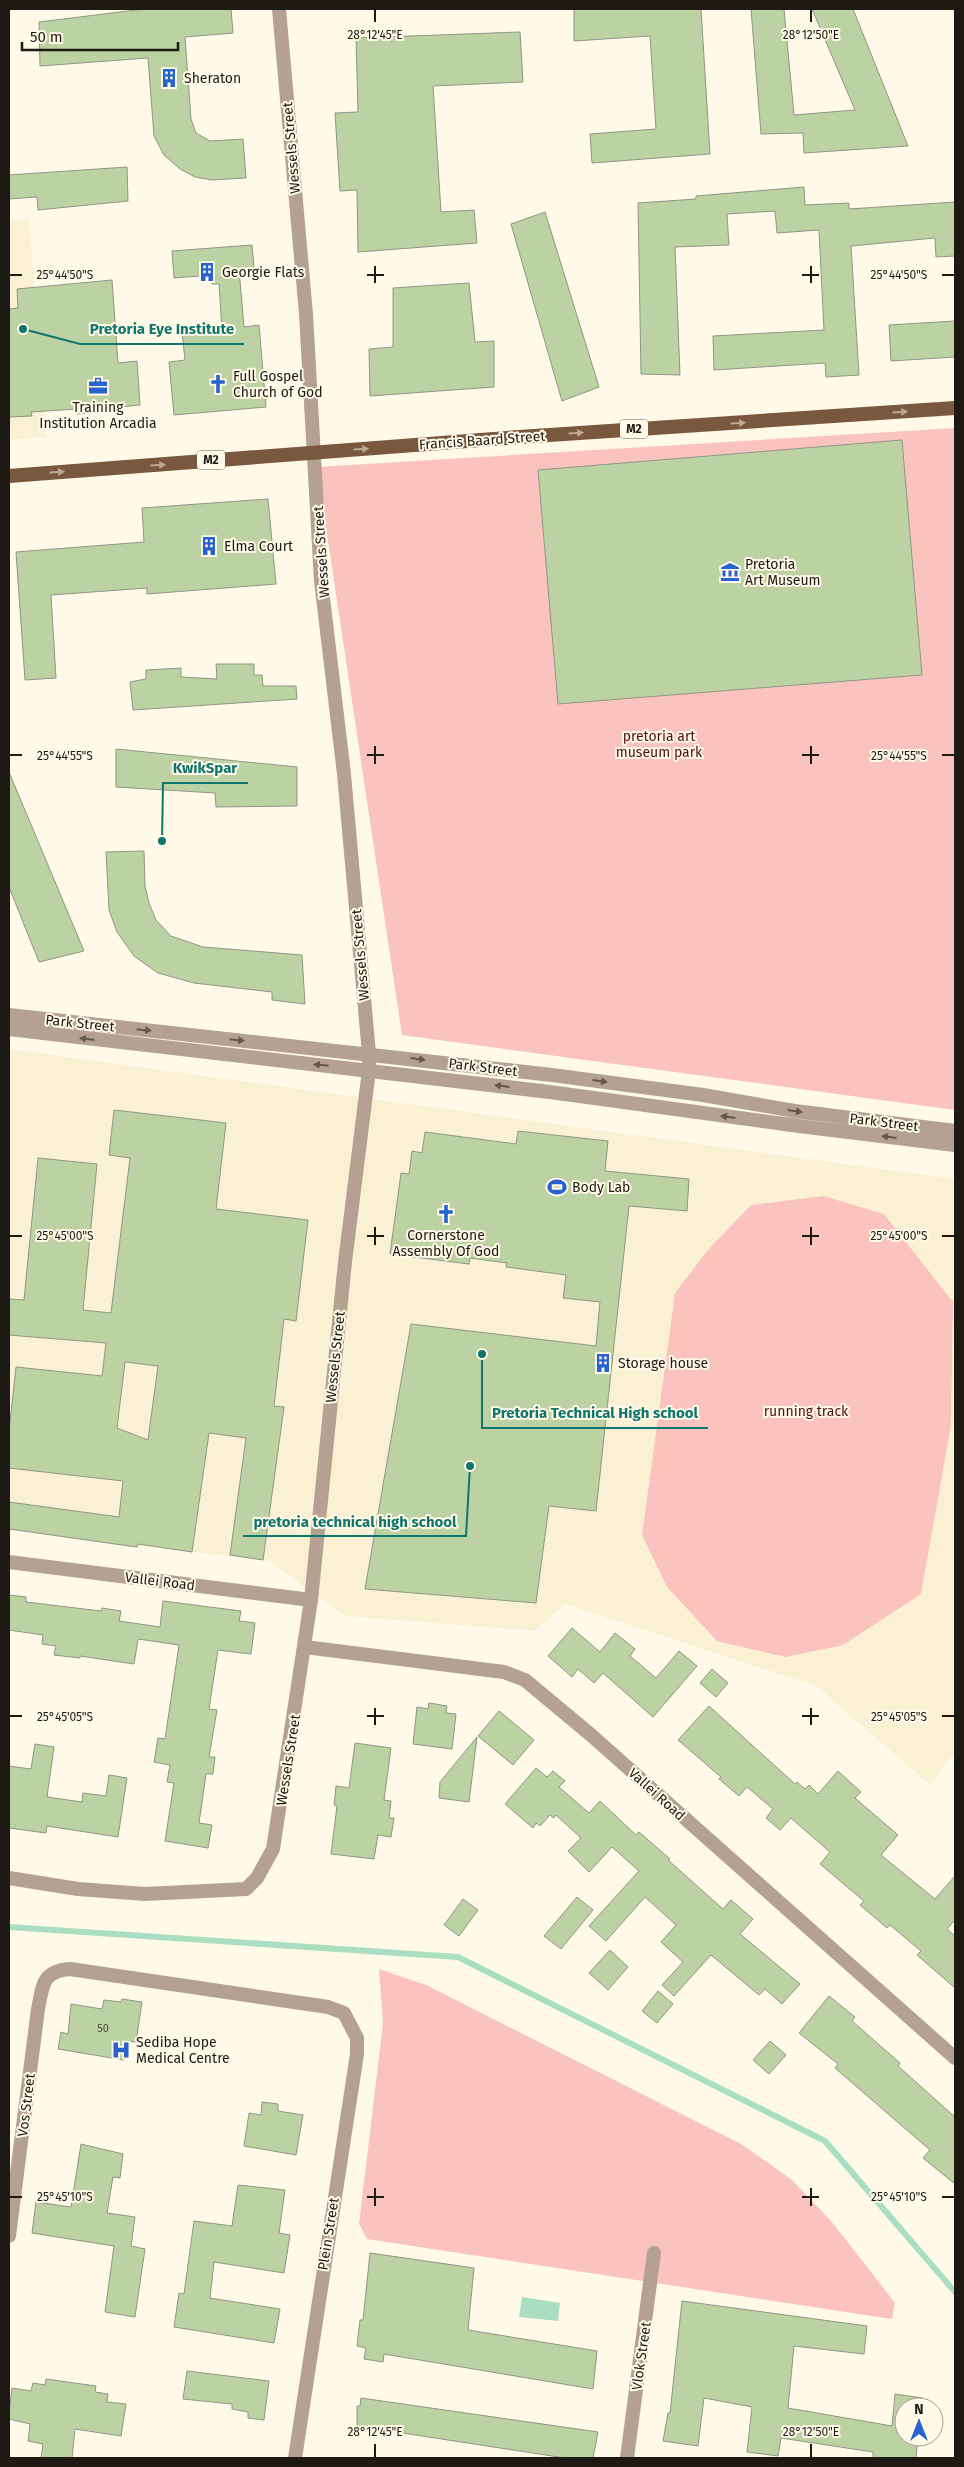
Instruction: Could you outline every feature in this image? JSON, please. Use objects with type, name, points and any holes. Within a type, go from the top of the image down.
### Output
[{"type":"main road","name":"Francis Baard Street","points":[[9,476],[313,452],[955,408]]},
{"type":"street","name":"Wessels Street","points":[[9,1878],[78,1890],[145,1894],[246,1890],[257,1878],[273,1849],[305,1647],[345,1262],[369,1070],[369,1054],[344,774],[322,581],[306,314],[279,9]]},
{"type":"street","name":"Park Street","points":[[9,1015],[552,1075],[702,1095],[795,1111],[955,1131]]},
{"type":"street","name":"Park Street","points":[[9,1029],[369,1070],[955,1144]]},
{"type":"street","name":"Vallei Road","points":[[9,1562],[311,1600]]},
{"type":"street","name":"Vallei Road","points":[[305,1647],[504,1672],[525,1680],[591,1735],[955,2058]]},
{"type":"street","name":"Vos Street","points":[[9,2236],[13,2177],[38,2009],[47,1976],[54,1971],[70,1969],[328,2007],[344,2013]]},
{"type":"street","name":"Plein Street","points":[[295,2458],[357,2054],[357,2038],[344,2013]]},
{"type":"street","name":"Vlok Street","points":[[627,2458],[654,2253]]},
{"type":"shaded area","points":[[29,220],[46,437],[9,440],[9,221]]},
{"type":"shaded area","points":[[9,1049],[955,1179],[955,1752],[930,1785],[816,1686],[565,1604],[535,1631],[345,1616],[269,1561],[115,1544],[9,1529]]},
{"type":"shaded area","points":[[522,2297],[560,2303],[558,2321],[519,2317]]},
{"type":"green space","name":"pretoria art museum park","points":[[955,428],[955,1110],[402,1035],[317,467]]},
{"type":"green space","name":"running track","points":[[823,1196],[884,1214],[953,1302],[951,1425],[921,1594],[843,1645],[786,1657],[717,1641],[667,1587],[642,1535],[675,1293],[706,1252],[751,1205]]},
{"type":"green space","points":[[379,1969],[426,1985],[741,2144],[791,2179],[832,2222],[895,2303],[892,2319],[367,2239],[359,2224],[383,2023]]},
{"type":"building","name":"Sheraton","points":[[144,9],[231,9],[233,33],[185,37],[191,119],[196,133],[210,141],[243,139],[246,178],[212,180],[195,177],[180,169],[164,155],[154,136],[148,58],[40,66],[39,22]]},
{"type":"building","points":[[574,9],[701,9],[710,154],[592,163],[590,134],[656,129],[650,36],[574,41]]},
{"type":"building","points":[[751,9],[784,9],[794,115],[855,110],[812,9],[853,9],[908,146],[804,153],[803,133],[761,134]]},
{"type":"building","points":[[520,32],[523,82],[433,86],[441,212],[474,210],[477,243],[358,252],[357,190],[340,191],[335,113],[358,112],[356,38]]},
{"type":"building","points":[[127,167],[128,201],[38,210],[37,197],[9,199],[9,175]]},
{"type":"building","points":[[804,187],[805,205],[849,203],[849,209],[955,202],[955,256],[936,257],[935,238],[851,246],[859,375],[826,377],[825,363],[714,370],[713,336],[824,330],[819,230],[777,233],[775,211],[727,214],[729,245],[675,247],[680,375],[641,374],[638,203],[696,199],[696,196]]},
{"type":"building","points":[[545,212],[599,387],[562,401],[511,224]]},
{"type":"building","name":"Full Gospel Church of God","points":[[252,245],[254,268],[239,269],[244,327],[259,325],[266,407],[174,415],[169,362],[185,360],[182,332],[222,329],[219,284],[212,284],[212,280],[201,282],[200,276],[174,278],[172,251]]},
{"type":"building","points":[[112,280],[118,363],[137,361],[140,405],[121,407],[121,411],[77,414],[77,409],[31,412],[32,416],[9,417],[9,309],[18,308],[17,289]]},
{"type":"building","points":[[469,283],[475,342],[494,341],[494,387],[370,396],[369,349],[393,347],[393,288]]},
{"type":"building","points":[[955,321],[955,357],[891,361],[889,325]]},
{"type":"building","name":"Pretoria Art Museum","points":[[902,440],[922,675],[558,704],[538,470]]},
{"type":"building","points":[[268,499],[276,584],[147,594],[147,588],[51,595],[56,678],[25,680],[16,552],[144,542],[142,508]]},
{"type":"building","points":[[216,664],[254,664],[254,675],[262,675],[263,686],[296,686],[297,699],[133,710],[130,682],[146,679],[146,670],[181,668],[181,677],[217,679]]},
{"type":"building","points":[[116,749],[297,767],[297,806],[216,807],[215,793],[116,787]]},
{"type":"building","points":[[9,772],[84,951],[39,962],[9,887]]},
{"type":"building","points":[[144,851],[145,886],[149,903],[156,920],[171,936],[203,947],[302,955],[305,1004],[272,1000],[272,992],[194,983],[158,973],[134,956],[117,932],[109,910],[106,852]]},
{"type":"building","points":[[114,1110],[226,1123],[216,1209],[308,1220],[296,1321],[284,1319],[274,1406],[284,1407],[263,1560],[230,1555],[246,1438],[209,1433],[192,1552],[138,1544],[137,1547],[9,1529],[9,1502],[119,1517],[123,1481],[9,1468],[9,1431],[16,1367],[102,1376],[106,1343],[9,1335],[9,1299],[24,1300],[38,1158],[97,1164],[83,1310],[111,1313],[130,1158],[109,1155]],"holes":[[[125,1362],[158,1366],[148,1440],[117,1428]]]},
{"type":"building","points":[[518,1131],[608,1141],[605,1171],[689,1179],[687,1211],[629,1206],[596,1511],[549,1506],[536,1603],[365,1589],[411,1324],[596,1346],[600,1302],[563,1298],[566,1275],[506,1267],[507,1263],[470,1258],[469,1264],[390,1254],[401,1173],[409,1174],[412,1151],[422,1153],[425,1132],[516,1144]]},
{"type":"building","points":[[9,1595],[26,1597],[26,1602],[101,1611],[102,1608],[121,1611],[119,1621],[160,1627],[163,1601],[241,1611],[239,1621],[255,1623],[251,1654],[218,1650],[209,1709],[217,1710],[209,1757],[215,1757],[213,1774],[206,1774],[199,1823],[212,1825],[208,1848],[165,1841],[174,1783],[167,1782],[170,1765],[154,1762],[158,1738],[165,1739],[179,1645],[138,1639],[134,1664],[80,1656],[80,1658],[54,1655],[56,1646],[42,1644],[43,1635],[9,1630]]},
{"type":"building","points":[[572,1628],[600,1652],[615,1633],[635,1649],[630,1656],[656,1678],[679,1651],[697,1666],[653,1717],[603,1673],[594,1683],[578,1669],[572,1677],[548,1656]]},
{"type":"building","points":[[712,1669],[728,1683],[716,1697],[700,1683]]},
{"type":"building","points":[[429,1703],[447,1706],[446,1713],[456,1714],[452,1749],[413,1744],[417,1707],[428,1709]]},
{"type":"building","points":[[709,1706],[795,1784],[797,1782],[805,1789],[809,1785],[818,1794],[838,1771],[861,1792],[855,1798],[898,1835],[881,1855],[935,1899],[955,1876],[955,1920],[947,1929],[955,1936],[955,1988],[917,1955],[921,1951],[890,1925],[887,1928],[860,1905],[864,1901],[820,1864],[830,1852],[791,1818],[780,1830],[766,1818],[773,1809],[747,1787],[739,1796],[719,1779],[721,1777],[678,1740]]},
{"type":"building","points":[[499,1711],[534,1740],[513,1765],[478,1736]]},
{"type":"building","points":[[477,1737],[469,1802],[439,1798],[440,1782]]},
{"type":"building","points":[[355,1743],[391,1748],[384,1800],[391,1801],[389,1818],[394,1818],[391,1837],[378,1835],[374,1859],[331,1854],[337,1806],[334,1805],[336,1786],[349,1788]]},
{"type":"building","points":[[35,1744],[54,1747],[47,1797],[82,1802],[83,1793],[106,1796],[109,1775],[127,1778],[118,1837],[47,1826],[46,1833],[9,1828],[9,1766],[31,1769]]},
{"type":"building","points":[[536,1768],[547,1777],[553,1771],[565,1781],[559,1787],[589,1813],[600,1801],[636,1835],[639,1832],[670,1859],[668,1860],[723,1909],[731,1900],[753,1919],[740,1934],[800,1984],[782,2004],[765,1989],[759,1995],[711,1955],[674,1996],[662,1985],[683,1962],[661,1942],[676,1925],[645,1897],[606,1941],[589,1926],[639,1871],[612,1847],[589,1872],[568,1851],[581,1838],[556,1815],[554,1818],[550,1815],[540,1826],[536,1823],[533,1828],[505,1804]]},
{"type":"building","points":[[577,1897],[593,1910],[561,1949],[544,1936]]},
{"type":"building","points":[[463,1899],[478,1910],[459,1936],[444,1925]]},
{"type":"building","points":[[610,1950],[628,1967],[608,1990],[589,1973]]},
{"type":"building","points":[[658,1991],[673,2004],[657,2023],[642,2011]]},
{"type":"building","points":[[829,1996],[855,2017],[852,2021],[900,2063],[898,2066],[955,2117],[955,2184],[923,2158],[930,2150],[835,2068],[838,2064],[799,2033]]},
{"type":"building","points":[[122,1999],[142,2002],[136,2042],[128,2041],[124,2060],[58,2049],[61,2032],[68,2034],[71,2004],[102,2009],[104,2000],[121,2002]]},
{"type":"building","points":[[770,2041],[786,2055],[769,2074],[753,2060]]},
{"type":"building","points":[[262,2102],[278,2104],[278,2111],[303,2115],[296,2155],[244,2146],[249,2113],[261,2115]]},
{"type":"building","points":[[81,2144],[123,2154],[120,2178],[113,2177],[107,2213],[135,2217],[131,2246],[145,2249],[135,2317],[105,2312],[114,2246],[32,2233],[36,2202],[71,2207]]},
{"type":"building","points":[[238,2185],[285,2190],[279,2233],[290,2235],[284,2273],[214,2262],[210,2298],[280,2309],[274,2343],[174,2327],[179,2293],[184,2294],[194,2221],[232,2226]]},
{"type":"building","points":[[370,2253],[474,2268],[468,2330],[597,2351],[593,2389],[384,2354],[383,2362],[364,2359],[366,2348],[357,2346],[360,2320],[363,2320]]},
{"type":"building","points":[[682,2301],[867,2326],[864,2354],[794,2346],[788,2408],[892,2426],[894,2405],[894,2447],[917,2447],[916,2458],[873,2458],[873,2452],[781,2438],[778,2456],[747,2452],[752,2407],[704,2398],[698,2446],[663,2441],[668,2413],[670,2413]]},
{"type":"building","points":[[187,2371],[269,2381],[264,2420],[248,2418],[248,2412],[232,2409],[232,2404],[183,2399]]},
{"type":"building","points":[[46,2379],[96,2386],[95,2392],[108,2394],[107,2402],[126,2404],[121,2436],[75,2429],[72,2458],[41,2458],[43,2444],[28,2441],[30,2424],[9,2419],[9,2414],[12,2388],[31,2391],[33,2383],[45,2385]]},
{"type":"building","points":[[895,2394],[915,2397],[895,2397]]},
{"type":"building","points":[[361,2398],[598,2432],[593,2458],[565,2458],[357,2426],[357,2406],[360,2406]]},
{"type":"waterway","points":[[9,1927],[458,1957],[825,2141],[955,2292]]},
{"type":"place","name":"Sheraton","points":[[169,78]]},
{"type":"place","name":"Georgie Flats","points":[[207,272]]},
{"type":"place","name":"Pretoria Eye Institute","points":[[23,329]]},
{"type":"place","name":"Full Gospel Church of God","points":[[218,384]]},
{"type":"place","name":"Training Institution Arcadia","points":[[98,386]]},
{"type":"place","name":"Elma Court","points":[[209,546]]},
{"type":"place","name":"Pretoria Art Museum","points":[[730,572]]},
{"type":"place","name":"KwikSpar","points":[[162,841]]},
{"type":"place","name":"Body Lab","points":[[557,1187]]},
{"type":"place","name":"Cornerstone Assembly Of God","points":[[446,1214]]},
{"type":"place","name":"Pretoria Technical High school","points":[[482,1354]]},
{"type":"place","name":"Storage house","points":[[603,1363]]},
{"type":"place","name":"pretoria technical high school","points":[[470,1466]]},
{"type":"place","name":"Sediba Hope Medical Centre","points":[[121,2050]]}]
